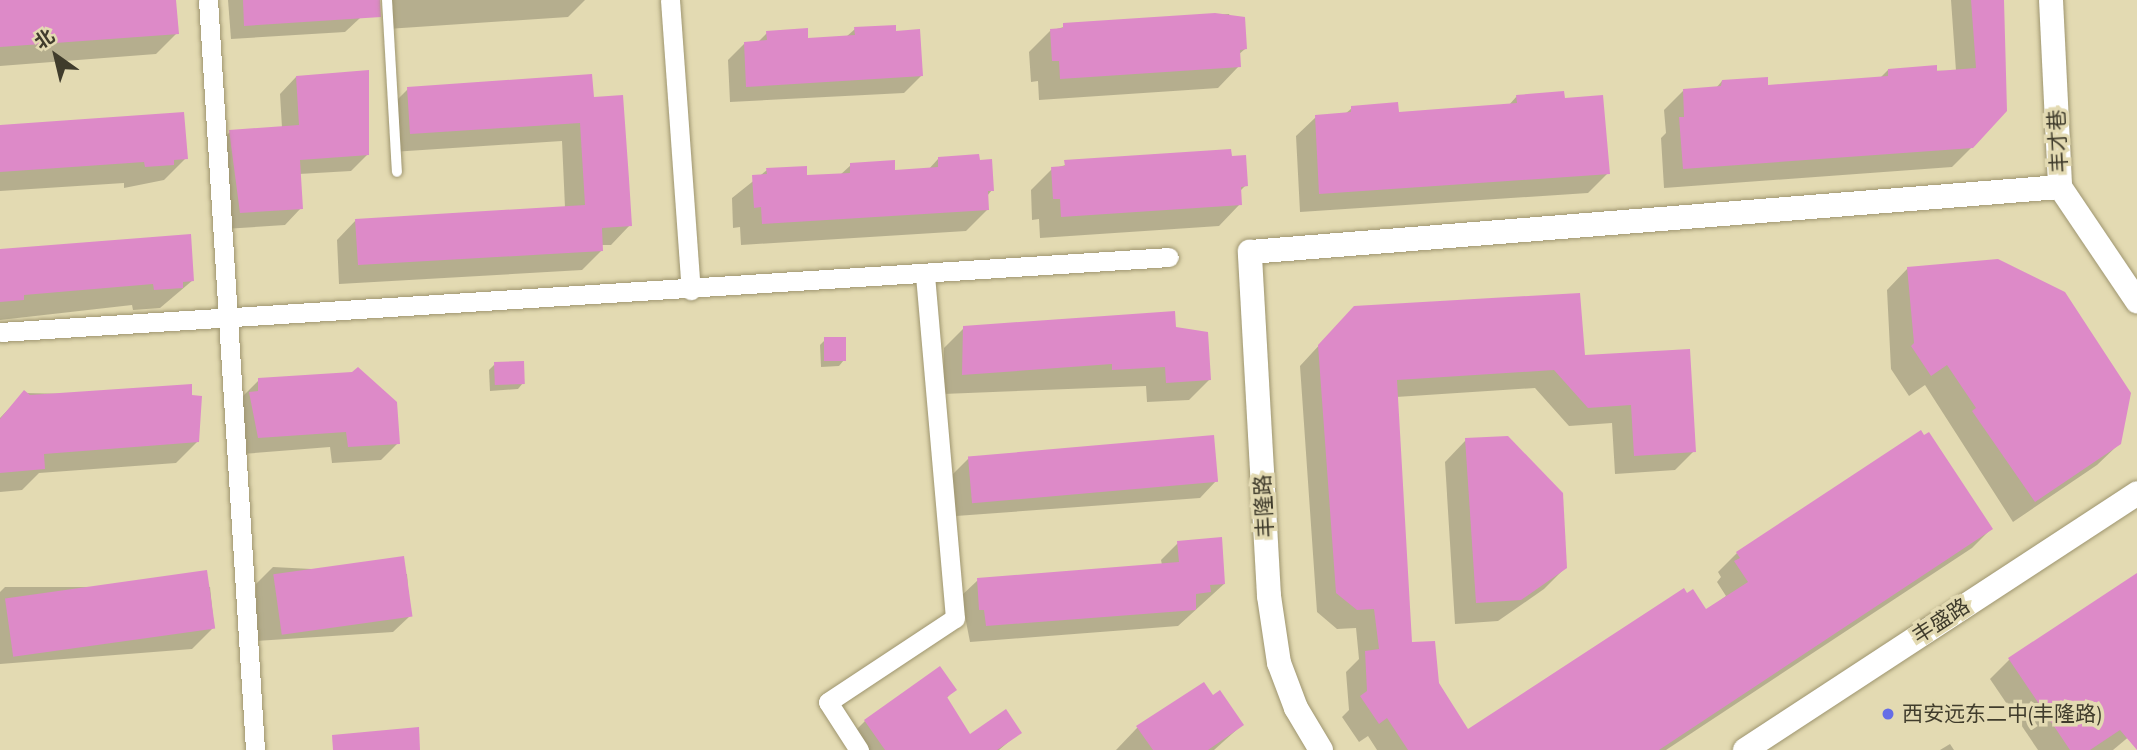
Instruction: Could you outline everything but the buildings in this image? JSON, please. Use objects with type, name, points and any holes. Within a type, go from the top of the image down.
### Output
[{"type":"street","points":[[208,0],[255,750]]},
{"type":"street","points":[[670,0],[691,290]]},
{"type":"street","name":"丰才巷","points":[[2051,0],[2060,187],[2137,301]]},
{"type":"street","name":"丰隆路","points":[[1321,750],[1296,708],[1279,663],[1269,596],[1250,252],[2060,187]]},
{"type":"street","points":[[0,332],[691,290],[1169,257]]},
{"type":"street","points":[[859,750],[828,702],[955,618],[925,274]]},
{"type":"street","name":"丰盛路","points":[[1745,750],[2137,492]]},
{"type":"lane","points":[[387,0],[397,172]]},
{"type":"place","name":"西安远东二中(丰隆路)","points":[[1888,714]]}]
